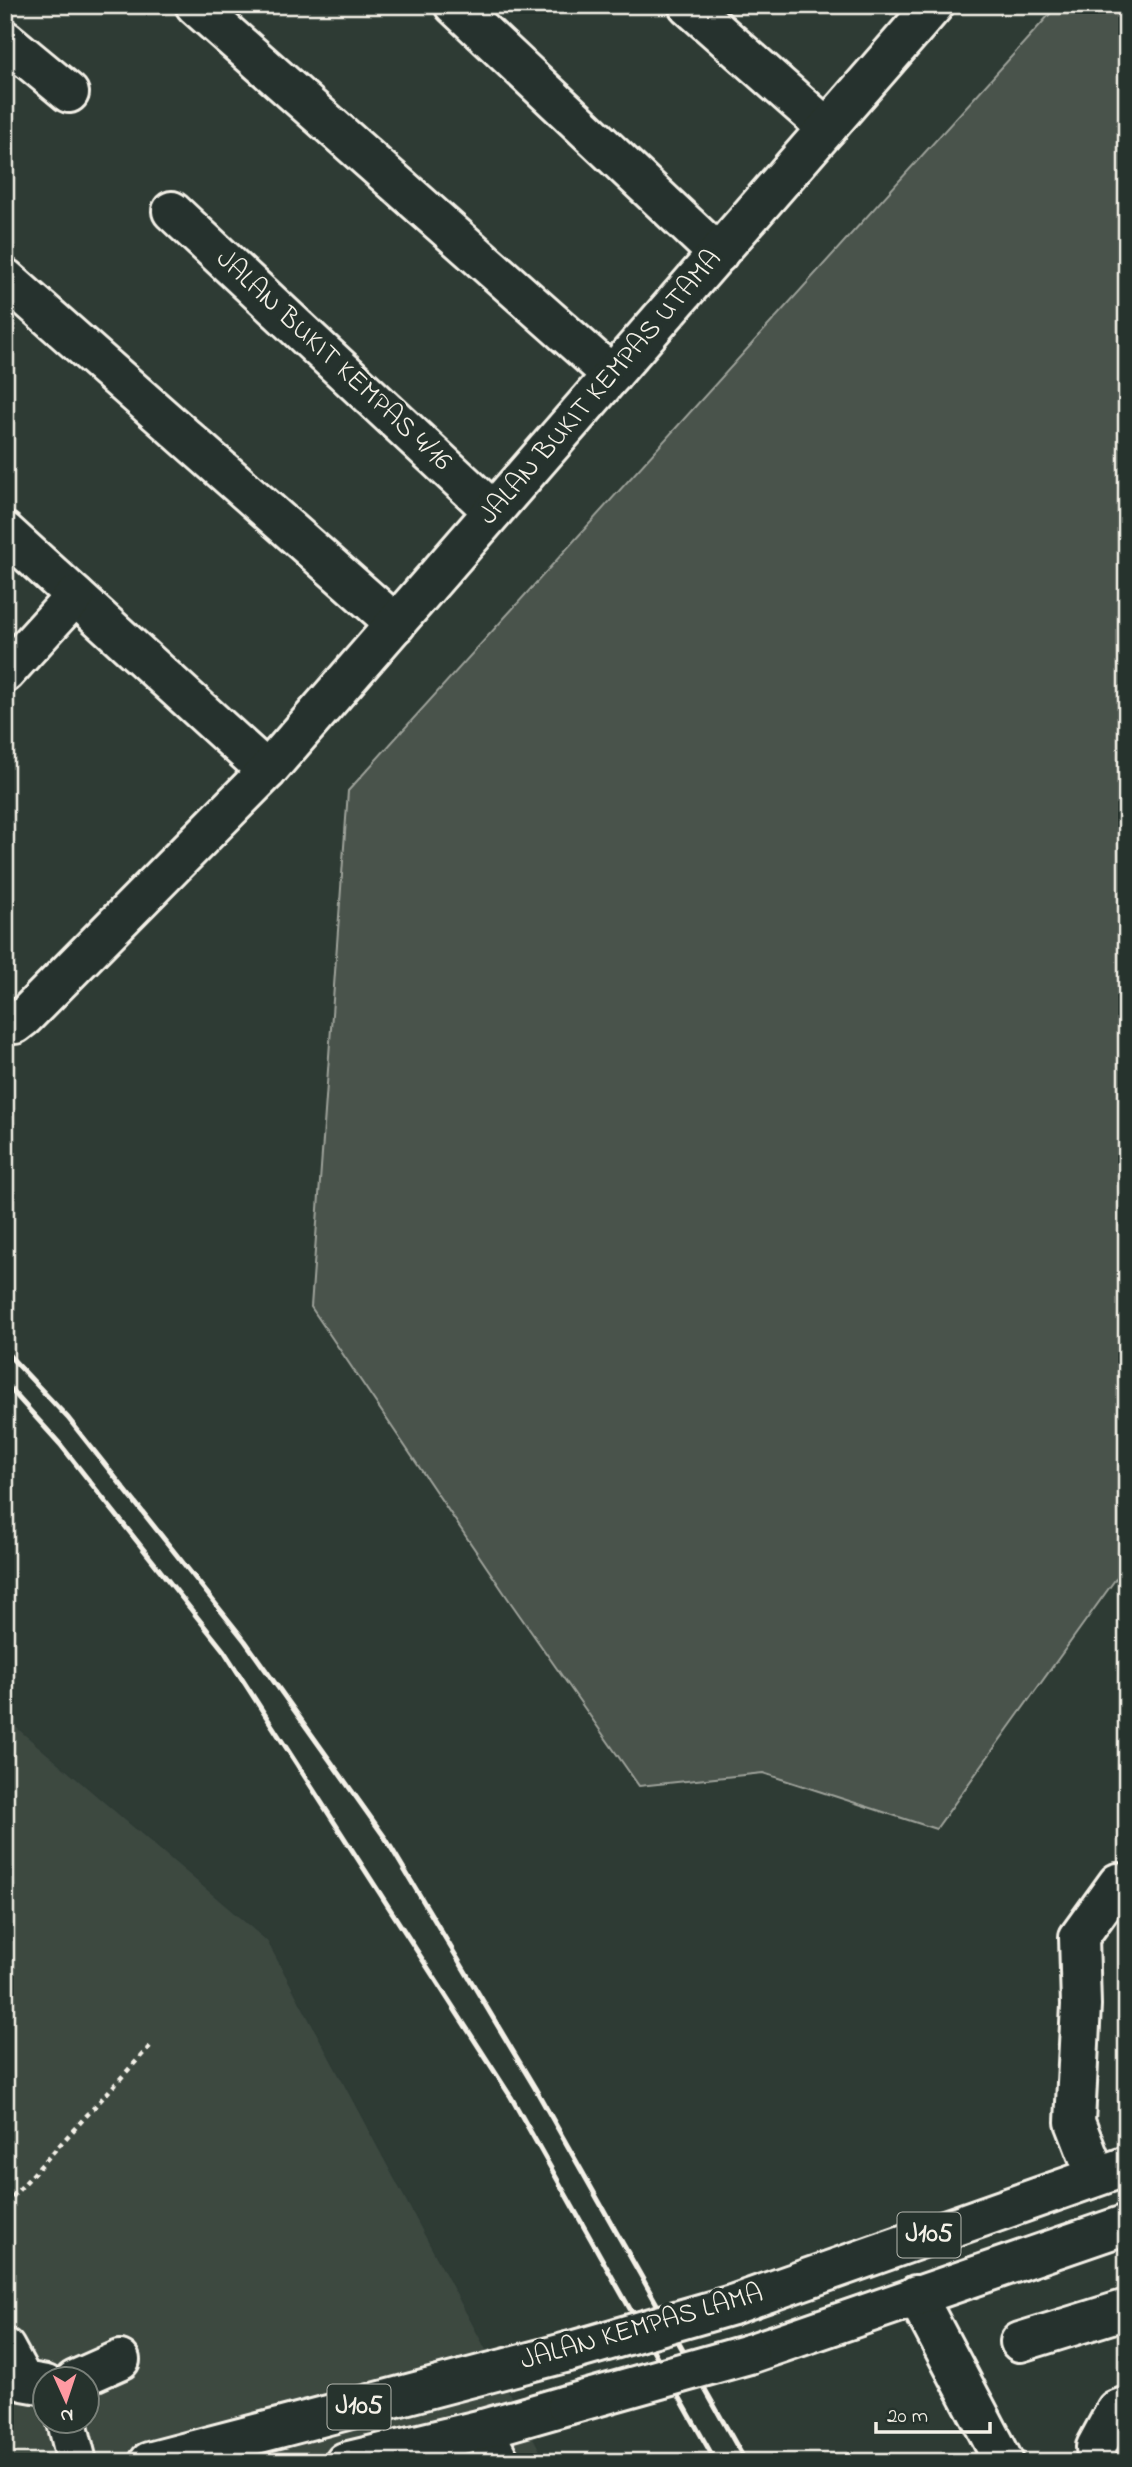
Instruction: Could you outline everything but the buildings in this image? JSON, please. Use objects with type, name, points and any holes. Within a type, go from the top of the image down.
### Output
[{"type":"street","points":[[195,5],[612,375]]},
{"type":"street","points":[[454,5],[718,254]]},
{"type":"street","points":[[688,5],[827,128]]},
{"type":"street","name":"JALAN BUKIT KEMPAS UTAMA","points":[[5,1024],[15,1024],[24,1017],[267,771],[934,5]]},
{"type":"street","points":[[5,40],[69,93]]},
{"type":"street","name":"JALAN BUKIT KEMPAS 4/16","points":[[172,211],[493,511]]},
{"type":"street","points":[[5,278],[396,624]]},
{"type":"street","points":[[5,532],[267,771]]},
{"type":"street","points":[[5,673],[75,596]]},
{"type":"street","points":[[1111,2171],[1075,2122],[1082,2006],[1079,1937],[1118,1883]]},
{"type":"street","name":"JALAN KEMPAS LAMA","points":[[149,2462],[732,2305],[1111,2171]]},
{"type":"street","name":"JALAN KEMPAS LAMA","points":[[345,2462],[491,2445],[567,2405],[749,2354],[1127,2224]]},
{"type":"street","points":[[916,2295],[1004,2462]]},
{"type":"street","points":[[1020,2342],[1127,2309]]},
{"type":"street","points":[[5,2348],[23,2381],[32,2383]]},
{"type":"street","points":[[102,2368],[120,2360]]},
{"type":"street","points":[[1097,2462],[1096,2447],[1116,2410],[1127,2406]]},
{"type":"street","points":[[71,2436],[77,2462]]},
{"type":"path","points":[[5,2205],[151,2045]]},
{"type":"shaded area","points":[[1058,5],[1127,5],[1127,1563],[936,1829],[763,1773],[639,1786],[511,1603],[311,1307],[348,791]]},
{"type":"shaded area","points":[[5,1718],[267,1941],[546,2462],[5,2462]]},
{"type":"railway","points":[[5,1351],[68,1418],[245,1641],[386,1839],[535,2088],[746,2462]]},
{"type":"railway","points":[[5,1383],[60,1444],[224,1651],[511,2097],[716,2462]]}]
